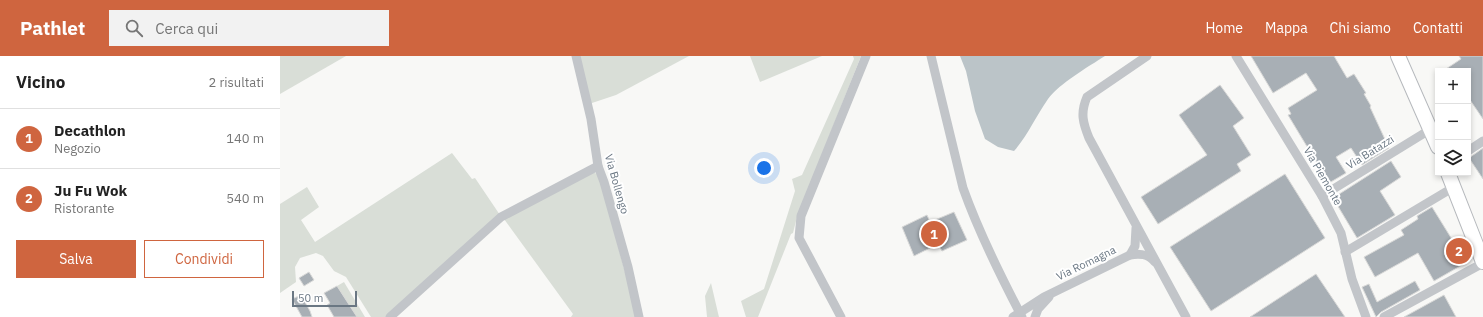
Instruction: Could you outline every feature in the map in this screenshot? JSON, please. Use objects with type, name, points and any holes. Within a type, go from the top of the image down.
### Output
[{"type":"main road","points":[[1398,56],[1435,140]]},
{"type":"main road","points":[[1449,176],[1483,263]]},
{"type":"street","name":"Via Bollengo","points":[[576,56],[591,119],[598,166],[626,259],[639,317]]},
{"type":"street","points":[[841,317],[799,238],[798,233],[801,216],[866,56]]},
{"type":"street","points":[[931,56],[963,188],[994,264],[1018,315]]},
{"type":"street","points":[[1147,56],[1095,90],[1087,97],[1082,108],[1082,120],[1089,138],[1186,317]]},
{"type":"street","name":"Via Piemonte","points":[[1236,56],[1322,196],[1341,233],[1352,278],[1366,317]]},
{"type":"street","name":"Via Batazzi","points":[[1322,196],[1431,129]]},
{"type":"street","points":[[1471,150],[1483,141]]},
{"type":"street","points":[[390,317],[501,218],[598,166]]},
{"type":"street","points":[[1345,252],[1454,187]]},
{"type":"street","points":[[1136,224],[1136,241],[1130,255],[1143,254],[1151,257],[1157,264]]},
{"type":"street","name":"Via Romagna","points":[[1018,315],[1035,301],[1130,255]]},
{"type":"street","points":[[1384,317],[1483,263]]},
{"type":"street","points":[[1036,317],[1038,309],[1053,293]]},
{"type":"shaded area","points":[[280,56],[346,56],[280,94]]},
{"type":"shaded area","points":[[578,56],[689,56],[616,95],[589,104]]},
{"type":"shaded area","points":[[750,56],[822,56],[760,82]]},
{"type":"shaded area","points":[[853,56],[861,56],[797,217],[793,233],[791,234],[758,317],[746,317],[741,301],[764,289],[795,191],[792,179],[802,175],[854,59]]},
{"type":"shaded area","points":[[960,56],[1105,56],[1053,93],[1024,139],[1014,151],[998,147],[985,139],[975,111],[966,71]]},
{"type":"shaded area","points":[[452,153],[472,179],[475,178],[500,215],[387,317],[371,317],[346,277],[334,271],[323,256],[316,253],[300,258],[295,267],[296,282],[280,293],[280,204],[307,187],[319,207],[301,220],[315,242]]},
{"type":"shaded area","points":[[593,172],[599,175],[637,317],[571,317],[573,314],[504,219]]},
{"type":"shaded area","points":[[344,282],[365,317],[357,317],[337,286]]},
{"type":"shaded area","points":[[711,283],[719,317],[707,317],[705,296]]},
{"type":"building","points":[[1251,56],[1334,56],[1347,78],[1354,74],[1366,93],[1364,94],[1371,106],[1370,107],[1389,148],[1362,165],[1351,148],[1336,157],[1346,173],[1329,183],[1288,115],[1291,114],[1288,108],[1317,90],[1306,73],[1273,93]]},
{"type":"building","points":[[1459,56],[1483,56],[1483,119],[1471,101],[1471,68],[1448,68],[1461,59]]},
{"type":"building","points":[[1220,85],[1244,118],[1233,126],[1251,155],[1237,164],[1241,171],[1158,224],[1141,197],[1207,155],[1179,115]]},
{"type":"building","points":[[1483,148],[1483,179],[1471,161],[1471,157]]},
{"type":"building","points":[[1391,161],[1401,177],[1380,191],[1395,215],[1357,238],[1333,198]]},
{"type":"building","points":[[1285,174],[1325,238],[1211,311],[1170,247]]},
{"type":"building","points":[[1432,207],[1453,241],[1456,239],[1469,261],[1434,281],[1418,253],[1375,277],[1364,257],[1404,235],[1401,230],[1418,219],[1417,216]]},
{"type":"building","points":[[954,212],[967,240],[942,251],[938,244],[914,256],[902,227],[927,215],[930,222]]},
{"type":"building","points":[[309,272],[314,280],[304,286],[299,278]]},
{"type":"building","points":[[1316,274],[1345,317],[1250,317]]},
{"type":"building","points":[[1415,281],[1420,290],[1381,312],[1376,317],[1362,287],[1369,284],[1377,302]]},
{"type":"building","points":[[337,286],[357,317],[334,317],[327,305],[330,303],[324,293]]},
{"type":"building","points":[[301,295],[312,317],[302,317],[292,299]]},
{"type":"building","points":[[1444,295],[1456,317],[1404,317]]},
{"type":"place","name":"Decathlon","points":[[934,234]]},
{"type":"place","name":"Ju Fu Wok","points":[[1459,251]]}]
